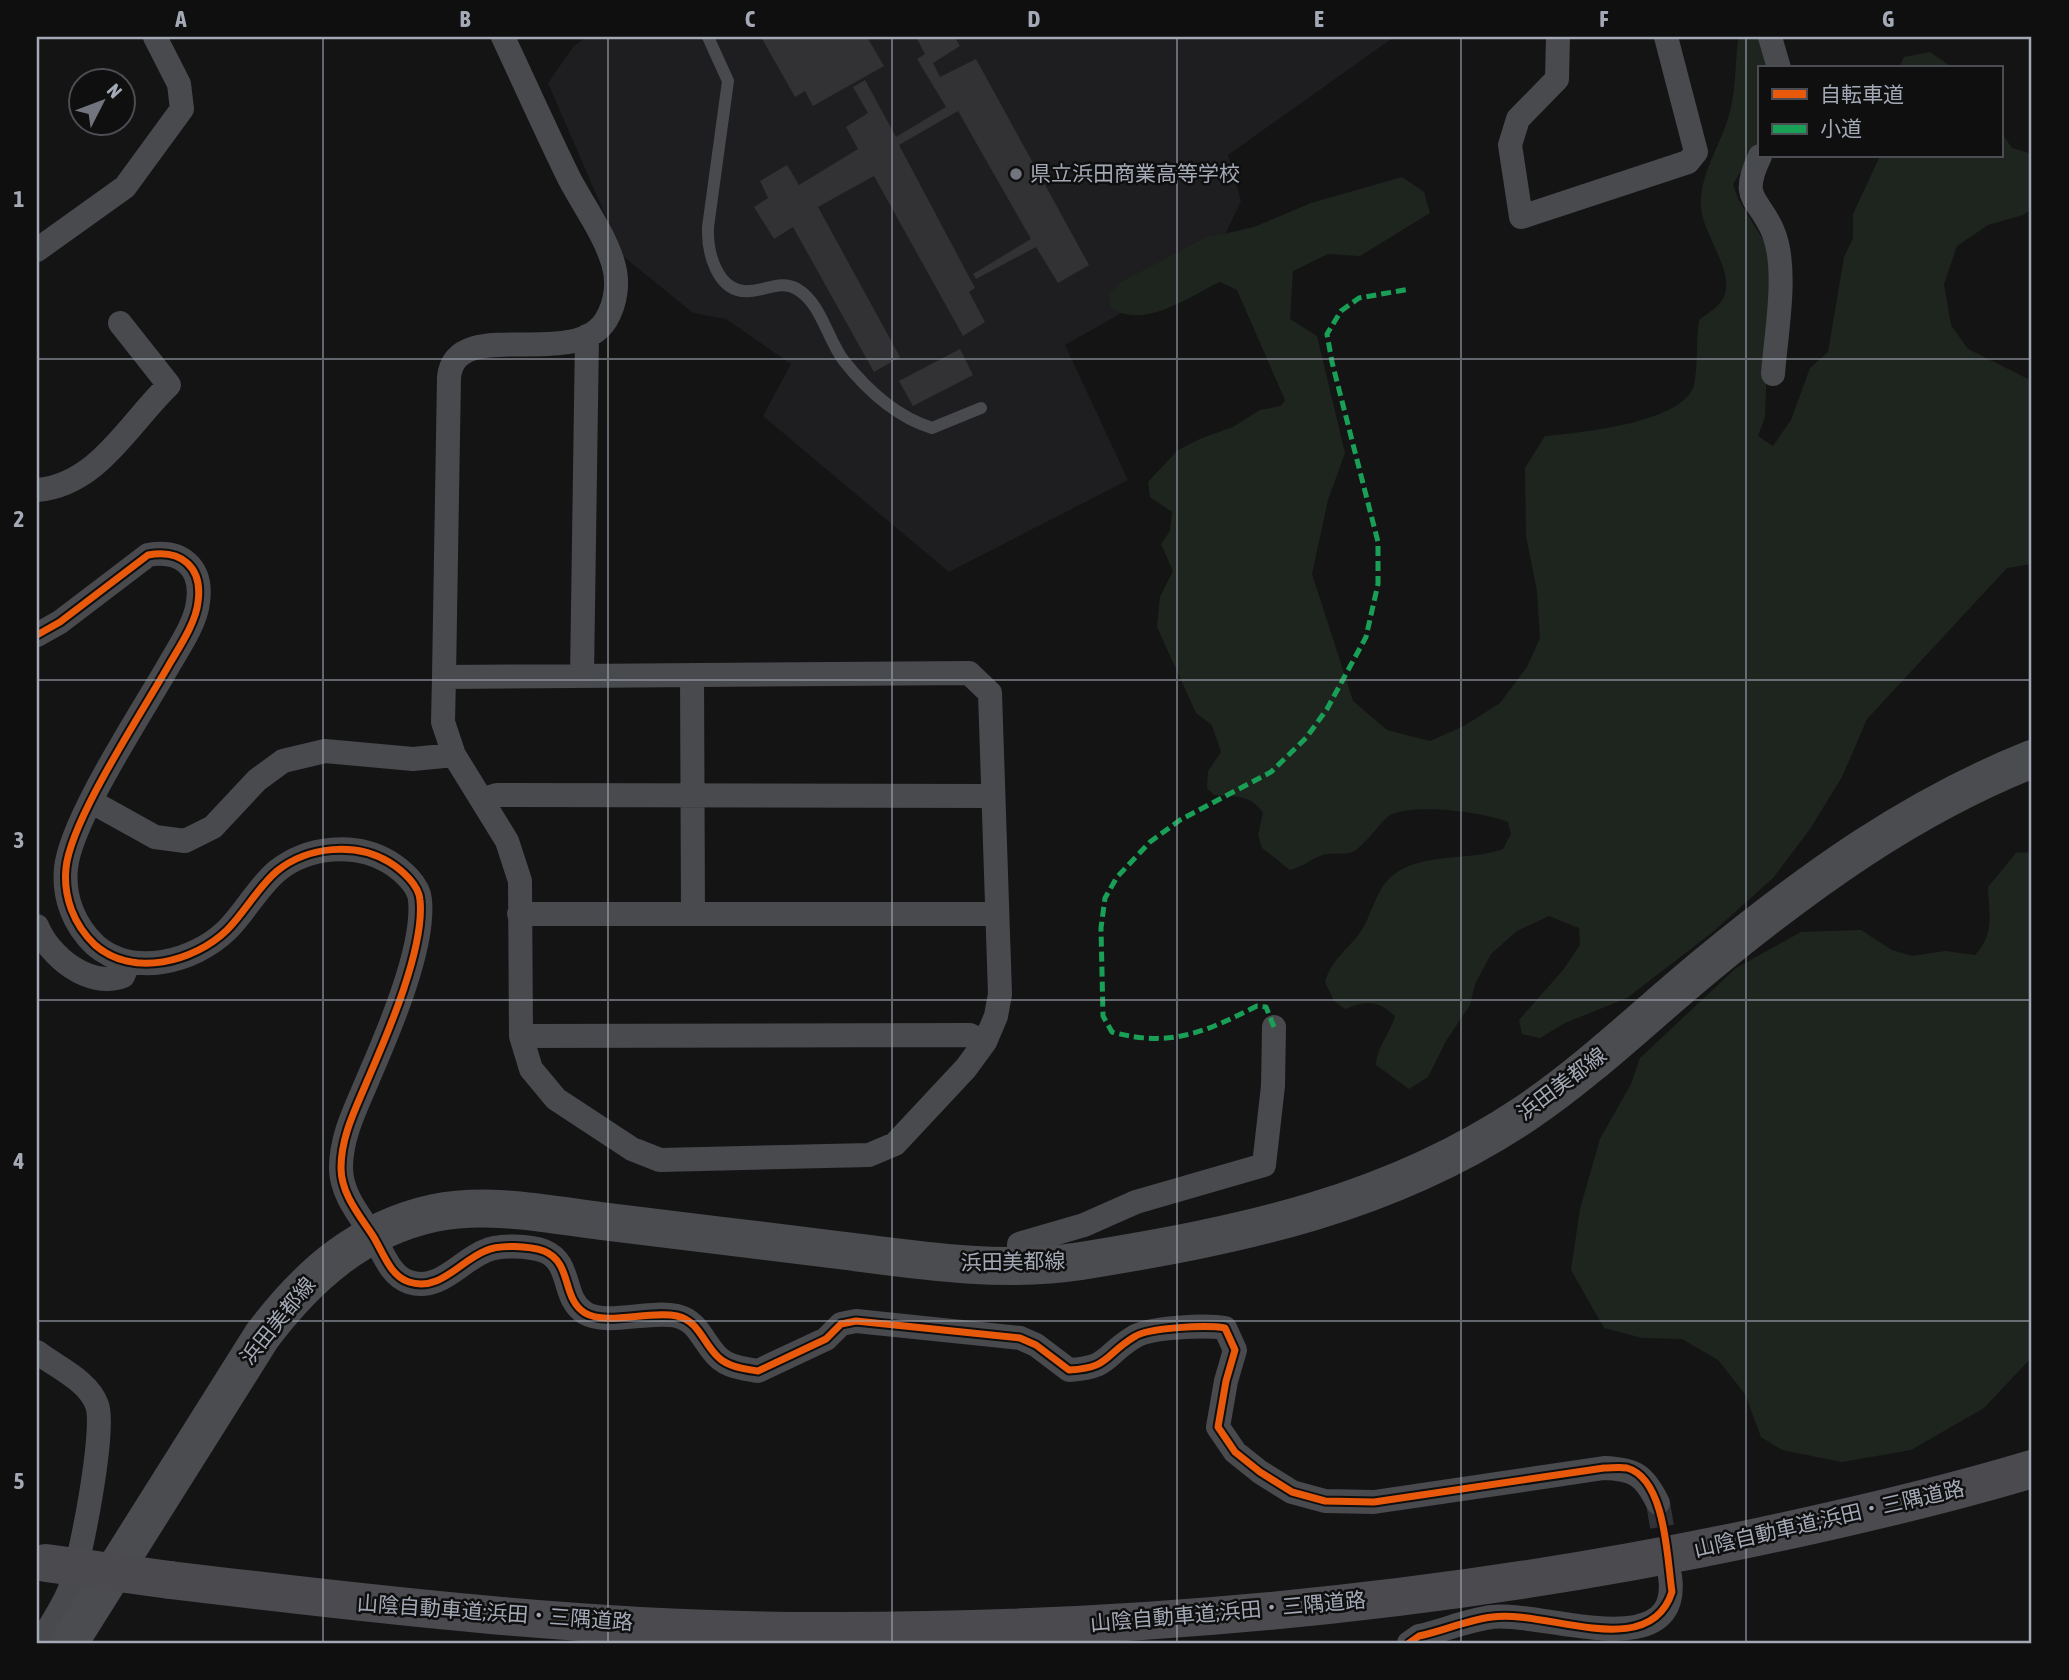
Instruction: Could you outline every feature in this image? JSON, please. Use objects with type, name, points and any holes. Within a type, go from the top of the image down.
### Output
[{"type":"highway","name":"山陰自動車道;浜田・三隅道路","points":[[41,1562],[415,1610],[604,1623],[817,1631],[1024,1628],[1217,1617],[1427,1595],[1616,1567],[1817,1525],[2032,1469]]},
{"type":"main road","name":"浜田美都線","points":[[69,1643],[262,1336],[318,1271],[372,1235],[436,1213],[509,1210],[925,1261],[1019,1266],[1071,1262],[1189,1243],[1300,1218],[1357,1198],[1475,1143],[1528,1112],[1577,1075],[1709,963],[1830,868],[1937,802],[2032,759]]},
{"type":"street","points":[[37,250],[125,187],[182,109],[180,84],[155,37]]},
{"type":"street","points":[[444,677],[969,673],[990,693],[1000,994],[996,1016],[985,1042],[966,1068],[911,1129],[895,1144],[869,1155],[660,1160],[632,1149],[556,1099],[531,1069],[520,1036],[520,914],[516,871],[507,841],[484,799],[454,755],[443,722],[444,677],[451,365],[458,354],[471,347],[551,344],[587,336],[604,323],[613,305],[616,283],[613,261],[569,178],[503,37]]},
{"type":"street","points":[[1559,37],[1557,79],[1518,119],[1510,145],[1521,218],[1688,162],[1696,152],[1666,37]]},
{"type":"street","points":[[1770,37],[1778,66]]},
{"type":"street","points":[[1759,158],[1751,176],[1750,191],[1756,206],[1773,232],[1780,258],[1773,373]]},
{"type":"street","points":[[37,490],[53,489],[85,474],[127,435],[169,384],[120,323]]},
{"type":"street","points":[[582,676],[587,336]]},
{"type":"street","points":[[37,635],[60,622],[148,555],[166,552],[187,562],[199,579],[198,605],[179,647],[92,802],[66,860],[67,899],[75,919],[97,947],[128,962],[156,963],[208,945],[226,931],[277,871],[304,857],[341,848],[373,852],[402,870],[420,895],[419,933],[387,1036],[345,1132],[340,1172],[355,1211],[396,1275],[411,1283],[430,1284],[446,1277],[485,1250],[500,1247],[542,1250],[558,1260],[565,1272],[573,1301],[586,1313],[604,1319],[651,1313],[679,1317],[690,1321],[719,1359],[758,1371],[826,1339],[841,1324],[856,1321],[1020,1339],[1036,1345],[1069,1370],[1089,1369],[1106,1362],[1136,1335],[1202,1325],[1225,1328],[1235,1350],[1218,1427],[1235,1452],[1292,1492],[1325,1501],[1374,1502],[1604,1468],[1627,1468],[1641,1477],[1658,1503]]},
{"type":"street","points":[[692,675],[693,914]]},
{"type":"street","points":[[92,802],[155,837],[185,841],[213,827],[257,780],[283,761],[325,751],[413,759],[454,755]]},
{"type":"street","points":[[484,799],[496,795],[992,796]]},
{"type":"street","points":[[520,914],[997,914]]},
{"type":"street","points":[[37,926],[58,954],[93,978],[123,976],[128,962]]},
{"type":"street","points":[[1019,1266],[1019,1244],[1084,1225],[1136,1202],[1264,1165],[1273,1086],[1274,1027]]},
{"type":"street","points":[[520,1036],[970,1035],[985,1042]]},
{"type":"street","points":[[37,1352],[87,1390],[97,1404],[100,1422],[93,1475],[70,1590],[41,1643]]},
{"type":"street","points":[[1409,1643],[1419,1636],[1492,1616],[1525,1617],[1634,1630],[1655,1620],[1668,1605],[1672,1592],[1670,1576]]},
{"type":"lane","points":[[708,37],[728,81],[708,227],[707,245],[717,272],[735,288],[748,292],[784,285],[797,289],[811,301],[843,360],[899,415],[932,428],[960,420],[981,408]]},
{"type":"shaded area","points":[[586,37],[1394,37],[1228,155],[1241,201],[1212,262],[1065,345],[1128,480],[949,572],[763,416],[791,364],[726,319],[693,313],[623,256],[548,83],[573,47]]},
{"type":"shaded area","points":[[1745,37],[1764,40],[1775,66],[1758,66],[1758,143],[1733,184],[1738,199],[1767,246],[1770,281],[1765,417],[1758,436],[1773,446],[1791,420],[1810,368],[1828,352],[1844,257],[1853,238],[1853,214],[1879,158],[2002,158],[2002,133],[2012,148],[2032,154],[2032,209],[2023,215],[1988,225],[1957,246],[1944,284],[1951,325],[1968,349],[2032,381],[2032,564],[2007,568],[1867,719],[1842,777],[1810,829],[1773,878],[1714,931],[1627,998],[1565,1023],[1540,1038],[1522,1034],[1519,1020],[1563,970],[1580,945],[1579,928],[1549,916],[1517,931],[1491,954],[1475,984],[1470,1005],[1446,1041],[1428,1077],[1409,1089],[1376,1065],[1395,1016],[1372,1003],[1345,1009],[1334,1001],[1325,982],[1336,960],[1362,930],[1380,891],[1394,874],[1423,862],[1503,849],[1511,834],[1508,822],[1449,810],[1401,811],[1387,817],[1356,850],[1325,854],[1290,870],[1262,848],[1258,835],[1263,813],[1253,802],[1214,795],[1207,788],[1208,771],[1221,752],[1212,725],[1196,713],[1157,627],[1160,597],[1173,571],[1161,544],[1170,531],[1172,512],[1150,497],[1148,482],[1178,450],[1233,427],[1260,410],[1281,406],[1285,400],[1237,290],[1220,282],[1166,309],[1137,315],[1110,307],[1109,294],[1119,283],[1205,238],[1254,227],[1311,203],[1402,177],[1424,192],[1430,213],[1360,256],[1328,254],[1293,271],[1290,319],[1317,336],[1345,453],[1328,500],[1312,574],[1353,701],[1387,730],[1430,741],[1464,726],[1500,703],[1527,667],[1540,638],[1537,591],[1526,536],[1525,468],[1545,436],[1604,429],[1651,417],[1671,409],[1686,398],[1694,385],[1699,320],[1720,303],[1725,293],[1726,281],[1703,218],[1701,196],[1706,173],[1731,109],[1738,39]]},
{"type":"shaded area","points":[[1930,52],[1950,66],[1900,66],[1904,57]]},
{"type":"shaded area","points":[[2032,852],[2032,1357],[1984,1408],[1911,1450],[1842,1462],[1782,1450],[1761,1437],[1745,1394],[1718,1360],[1682,1339],[1642,1338],[1604,1328],[1571,1270],[1580,1209],[1600,1139],[1631,1084],[1640,1058],[1736,968],[1801,932],[1861,930],[1892,950],[1912,956],[1945,951],[1975,955],[1988,931],[1988,887],[2016,853]]},
{"type":"building","points":[[761,37],[867,37],[884,66],[813,106],[805,91],[795,97]]},
{"type":"building","points":[[916,37],[960,37],[956,39],[960,46],[933,63],[940,77],[976,59],[1089,265],[1058,283],[1036,247],[976,279],[973,274],[1031,239],[958,111],[899,145],[975,288],[969,292],[985,322],[963,336],[874,176],[818,207],[900,357],[874,372],[793,227],[774,239],[754,207],[768,198],[760,181],[787,165],[799,185],[858,149],[846,127],[868,113],[853,87],[865,80],[896,137],[946,107],[917,59],[925,54]]},
{"type":"building","points":[[960,349],[973,375],[913,406],[899,381]]},
{"type":"tunnel","points":[[1658,1503],[1669,1568]]},
{"type":"marked path","points":[[1274,1027],[1266,1007],[1257,1006],[1187,1035],[1152,1038],[1112,1032],[1103,1016],[1101,928],[1105,898],[1117,877],[1150,842],[1180,820],[1271,772],[1306,738],[1327,709],[1366,637],[1378,584],[1378,542],[1327,334],[1341,311],[1359,298],[1410,289]]},
{"type":"cycle path","points":[[37,635],[60,622],[148,555],[160,554],[180,558],[193,570],[197,579],[197,610],[191,626],[94,794],[71,847],[66,868],[68,900],[81,929],[95,945],[110,955],[127,961],[145,963],[181,958],[213,941],[227,930],[277,871],[303,856],[317,852],[347,849],[376,856],[399,869],[417,889],[420,920],[411,966],[394,1016],[350,1122],[341,1168],[344,1187],[352,1204],[388,1263],[402,1279],[420,1284],[430,1283],[476,1256],[498,1247],[538,1249],[553,1256],[559,1264],[573,1299],[585,1313],[605,1318],[677,1316],[696,1327],[722,1360],[737,1367],[758,1371],[826,1339],[841,1324],[856,1321],[1020,1338],[1036,1345],[1069,1370],[1092,1367],[1106,1360],[1134,1337],[1152,1331],[1225,1328],[1235,1350],[1226,1381],[1218,1427],[1235,1452],[1292,1492],[1325,1501],[1374,1502],[1604,1468],[1627,1468],[1640,1475],[1650,1487],[1657,1503],[1666,1541],[1672,1592],[1660,1613],[1642,1625],[1619,1629],[1594,1628],[1514,1617],[1492,1617],[1419,1636],[1409,1643]]},
{"type":"place","name":"県立浜田商業高等学校","points":[[1016,174]]}]
